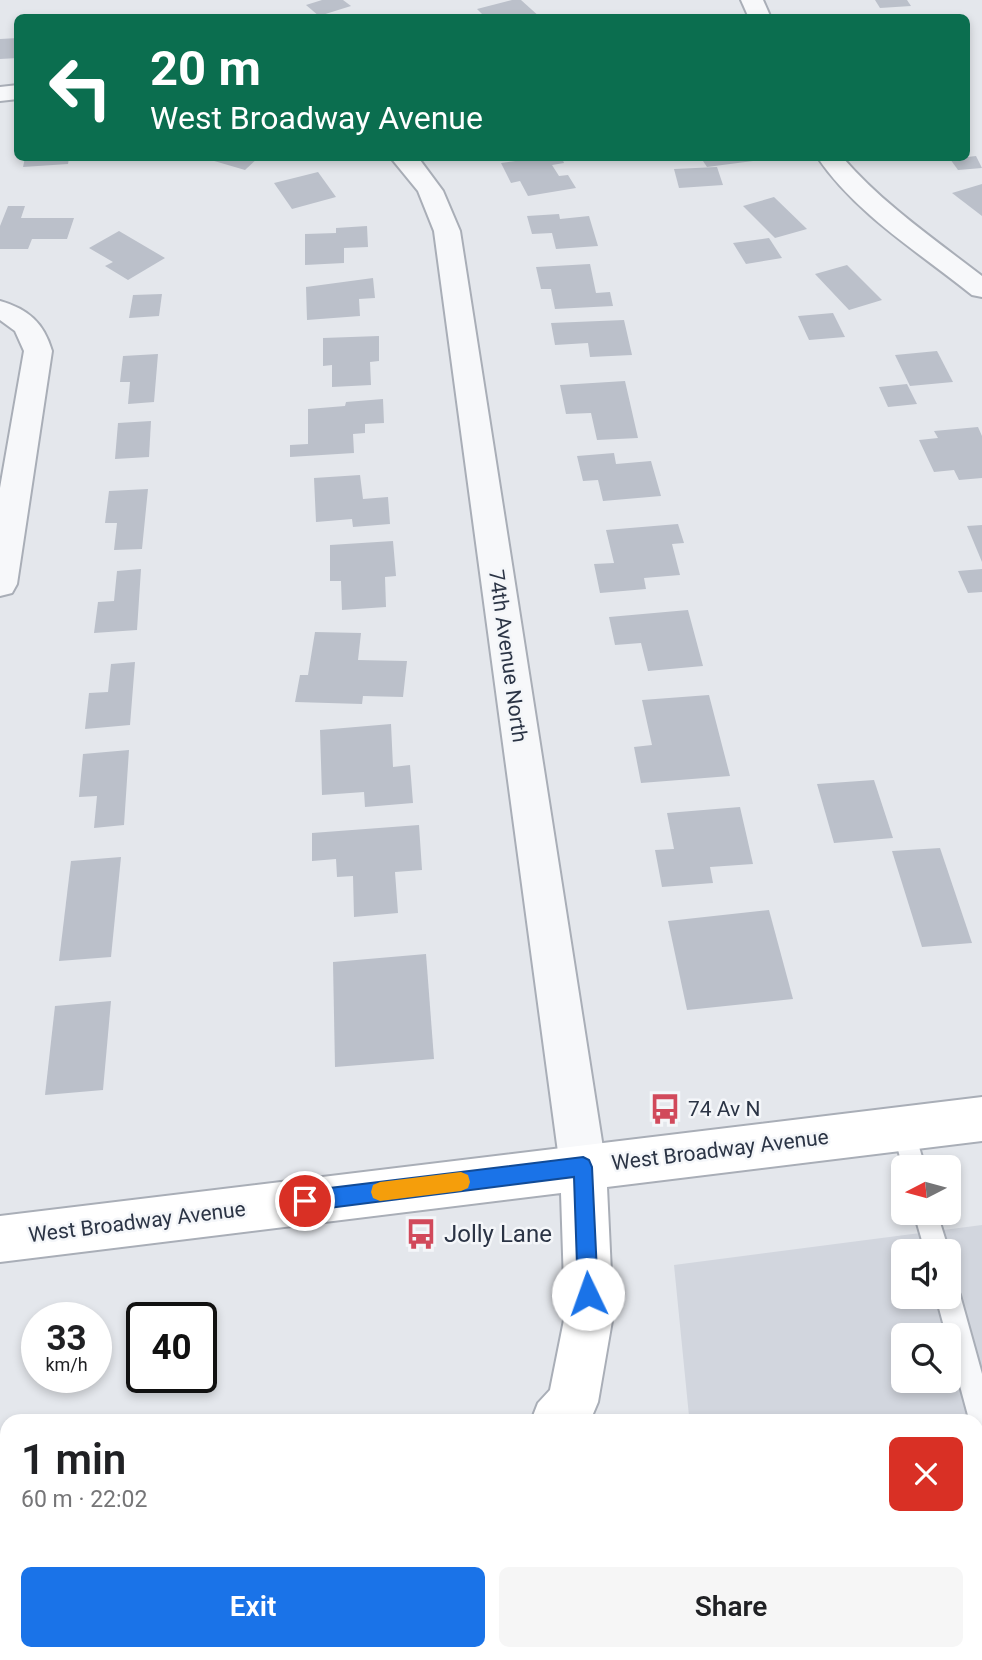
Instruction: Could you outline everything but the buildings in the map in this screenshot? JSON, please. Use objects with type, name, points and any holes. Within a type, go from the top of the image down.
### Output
[{"type":"street","name":"74th Avenue North","points":[[407,161],[418,170],[437,199],[447,231],[583,1167]]},
{"type":"street","points":[[833,161],[852,184],[887,215],[982,289]]},
{"type":"street","points":[[0,310],[17,316],[33,331],[38,351],[0,584]]},
{"type":"street","name":"West Broadway Avenue","points":[[0,1239],[583,1167],[908,1148],[982,1119]]},
{"type":"street","points":[[562,1414],[573,1402],[589,1315],[583,1167]]},
{"type":"lane","points":[[952,1309],[981,1414]]},
{"type":"shaded area","points":[[982,1225],[982,1414],[689,1414],[674,1265]]},
{"type":"slow traffic","points":[[380,1192],[461,1182]]},
{"type":"place","name":"74 Av N","points":[[665,1109]]},
{"type":"place","name":"Jolly Lane","points":[[421,1234]]},
{"type":"route","points":[[305,1201],[583,1167],[588,1294]]}]
